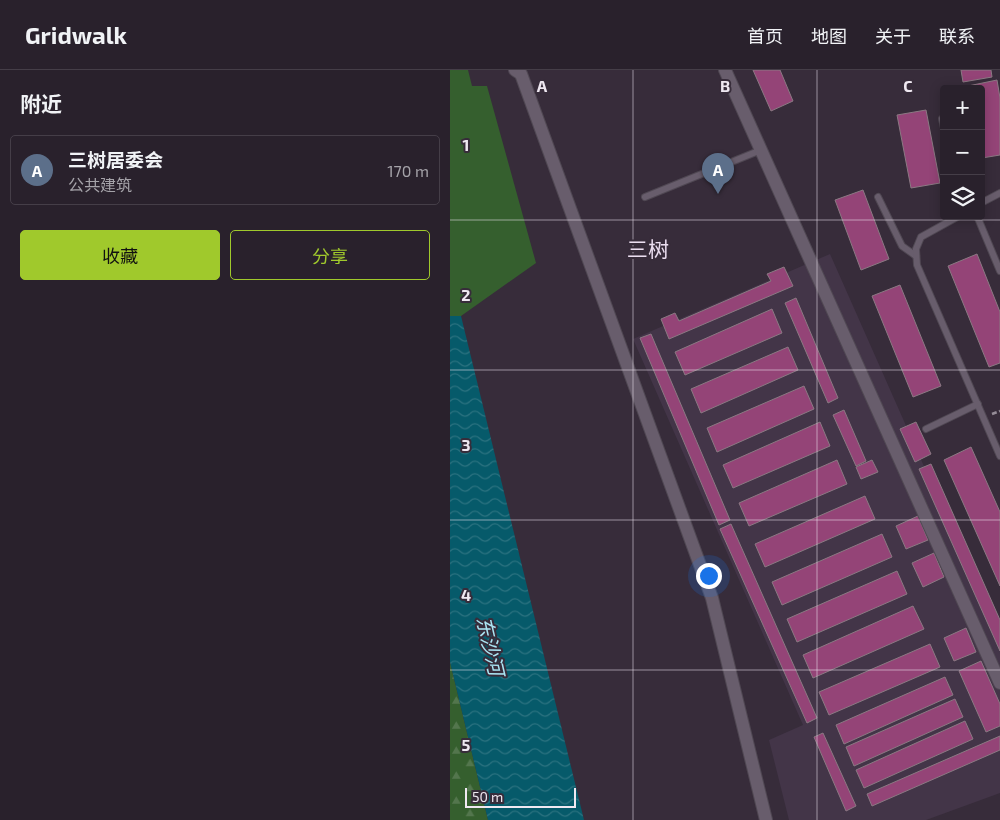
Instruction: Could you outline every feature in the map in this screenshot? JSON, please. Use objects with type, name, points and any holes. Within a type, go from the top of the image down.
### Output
[{"type":"street","points":[[515,70],[521,74],[712,598],[766,820]]},
{"type":"street","points":[[725,70],[1000,683]]},
{"type":"lane","points":[[645,197],[761,150]]},
{"type":"lane","points":[[985,202],[1000,193]]},
{"type":"lane","points":[[878,197],[902,246],[916,256]]},
{"type":"lane","points":[[952,220],[921,237],[916,248],[917,264],[1000,456]]},
{"type":"lane","points":[[979,220],[1000,272]]},
{"type":"lane","points":[[926,429],[978,404]]},
{"type":"shaded area","points":[[830,254],[1000,638],[1000,793],[926,820],[789,820],[769,740],[803,725],[633,339]]},
{"type":"green space","points":[[450,70],[468,70],[472,86],[487,86],[536,263],[461,316],[450,316]]},
{"type":"green space","points":[[450,662],[488,820],[450,820]]},
{"type":"water","name":"东沙河","points":[[450,316],[461,316],[584,820],[488,820],[450,662]]},
{"type":"building","points":[[753,70],[780,70],[793,101],[771,111]]},
{"type":"building","points":[[961,70],[991,70],[992,77],[963,82]]},
{"type":"building","points":[[997,80],[1000,98],[1000,155],[985,158],[985,85],[973,85]]},
{"type":"building","points":[[926,110],[940,183],[911,188],[897,115]]},
{"type":"building","points":[[863,190],[889,259],[861,270],[835,200]]},
{"type":"building","points":[[977,254],[1000,312],[1000,363],[989,367],[948,266]]},
{"type":"building","points":[[784,267],[793,286],[669,339],[661,319],[675,313],[679,321],[771,281],[767,274]]},
{"type":"building","points":[[900,285],[941,386],[913,397],[872,296]]},
{"type":"building","points":[[796,298],[838,398],[828,403],[785,303]]},
{"type":"building","points":[[772,309],[782,333],[685,375],[675,352]]},
{"type":"building","points":[[651,334],[730,520],[719,525],[640,338]]},
{"type":"building","points":[[788,347],[798,370],[701,413],[691,389]]},
{"type":"building","points":[[804,386],[814,409],[717,452],[707,428]]},
{"type":"building","points":[[844,410],[866,461],[856,466],[833,415]]},
{"type":"building","points":[[820,422],[830,446],[733,488],[723,465]]},
{"type":"building","points":[[916,422],[931,454],[915,462],[900,429]]},
{"type":"building","points":[[971,447],[1000,512],[1000,586],[944,460]]},
{"type":"building","points":[[837,460],[847,484],[749,526],[739,503]]},
{"type":"building","points":[[872,460],[878,472],[861,479],[856,467]]},
{"type":"building","points":[[931,464],[1000,620],[1000,651],[919,469]]},
{"type":"building","points":[[865,496],[875,519],[765,567],[755,544]]},
{"type":"building","points":[[918,516],[928,540],[906,549],[896,526]]},
{"type":"building","points":[[731,524],[817,718],[807,723],[720,529]]},
{"type":"building","points":[[882,534],[892,557],[782,605],[772,582]]},
{"type":"building","points":[[934,553],[944,577],[923,587],[912,563]]},
{"type":"building","points":[[897,571],[907,594],[797,642],[787,619]]},
{"type":"building","points":[[913,606],[924,629],[813,678],[803,655]]},
{"type":"building","points":[[966,628],[976,652],[954,661],[944,638]]},
{"type":"building","points":[[930,644],[940,667],[829,715],[819,692]]},
{"type":"building","points":[[981,661],[1000,704],[1000,726],[986,732],[959,671]]},
{"type":"building","points":[[945,677],[953,695],[844,744],[836,725]]},
{"type":"building","points":[[955,699],[963,717],[854,766],[846,747]]},
{"type":"building","points":[[965,721],[973,739],[864,788],[856,770]]},
{"type":"building","points":[[823,733],[856,806],[846,811],[814,737]]},
{"type":"building","points":[[1000,736],[1000,750],[872,806],[867,794]]},
{"type":"place","name":"三树居委会","points":[[718,194]]},
{"type":"district","name":"三树","points":[[648,250]]}]
